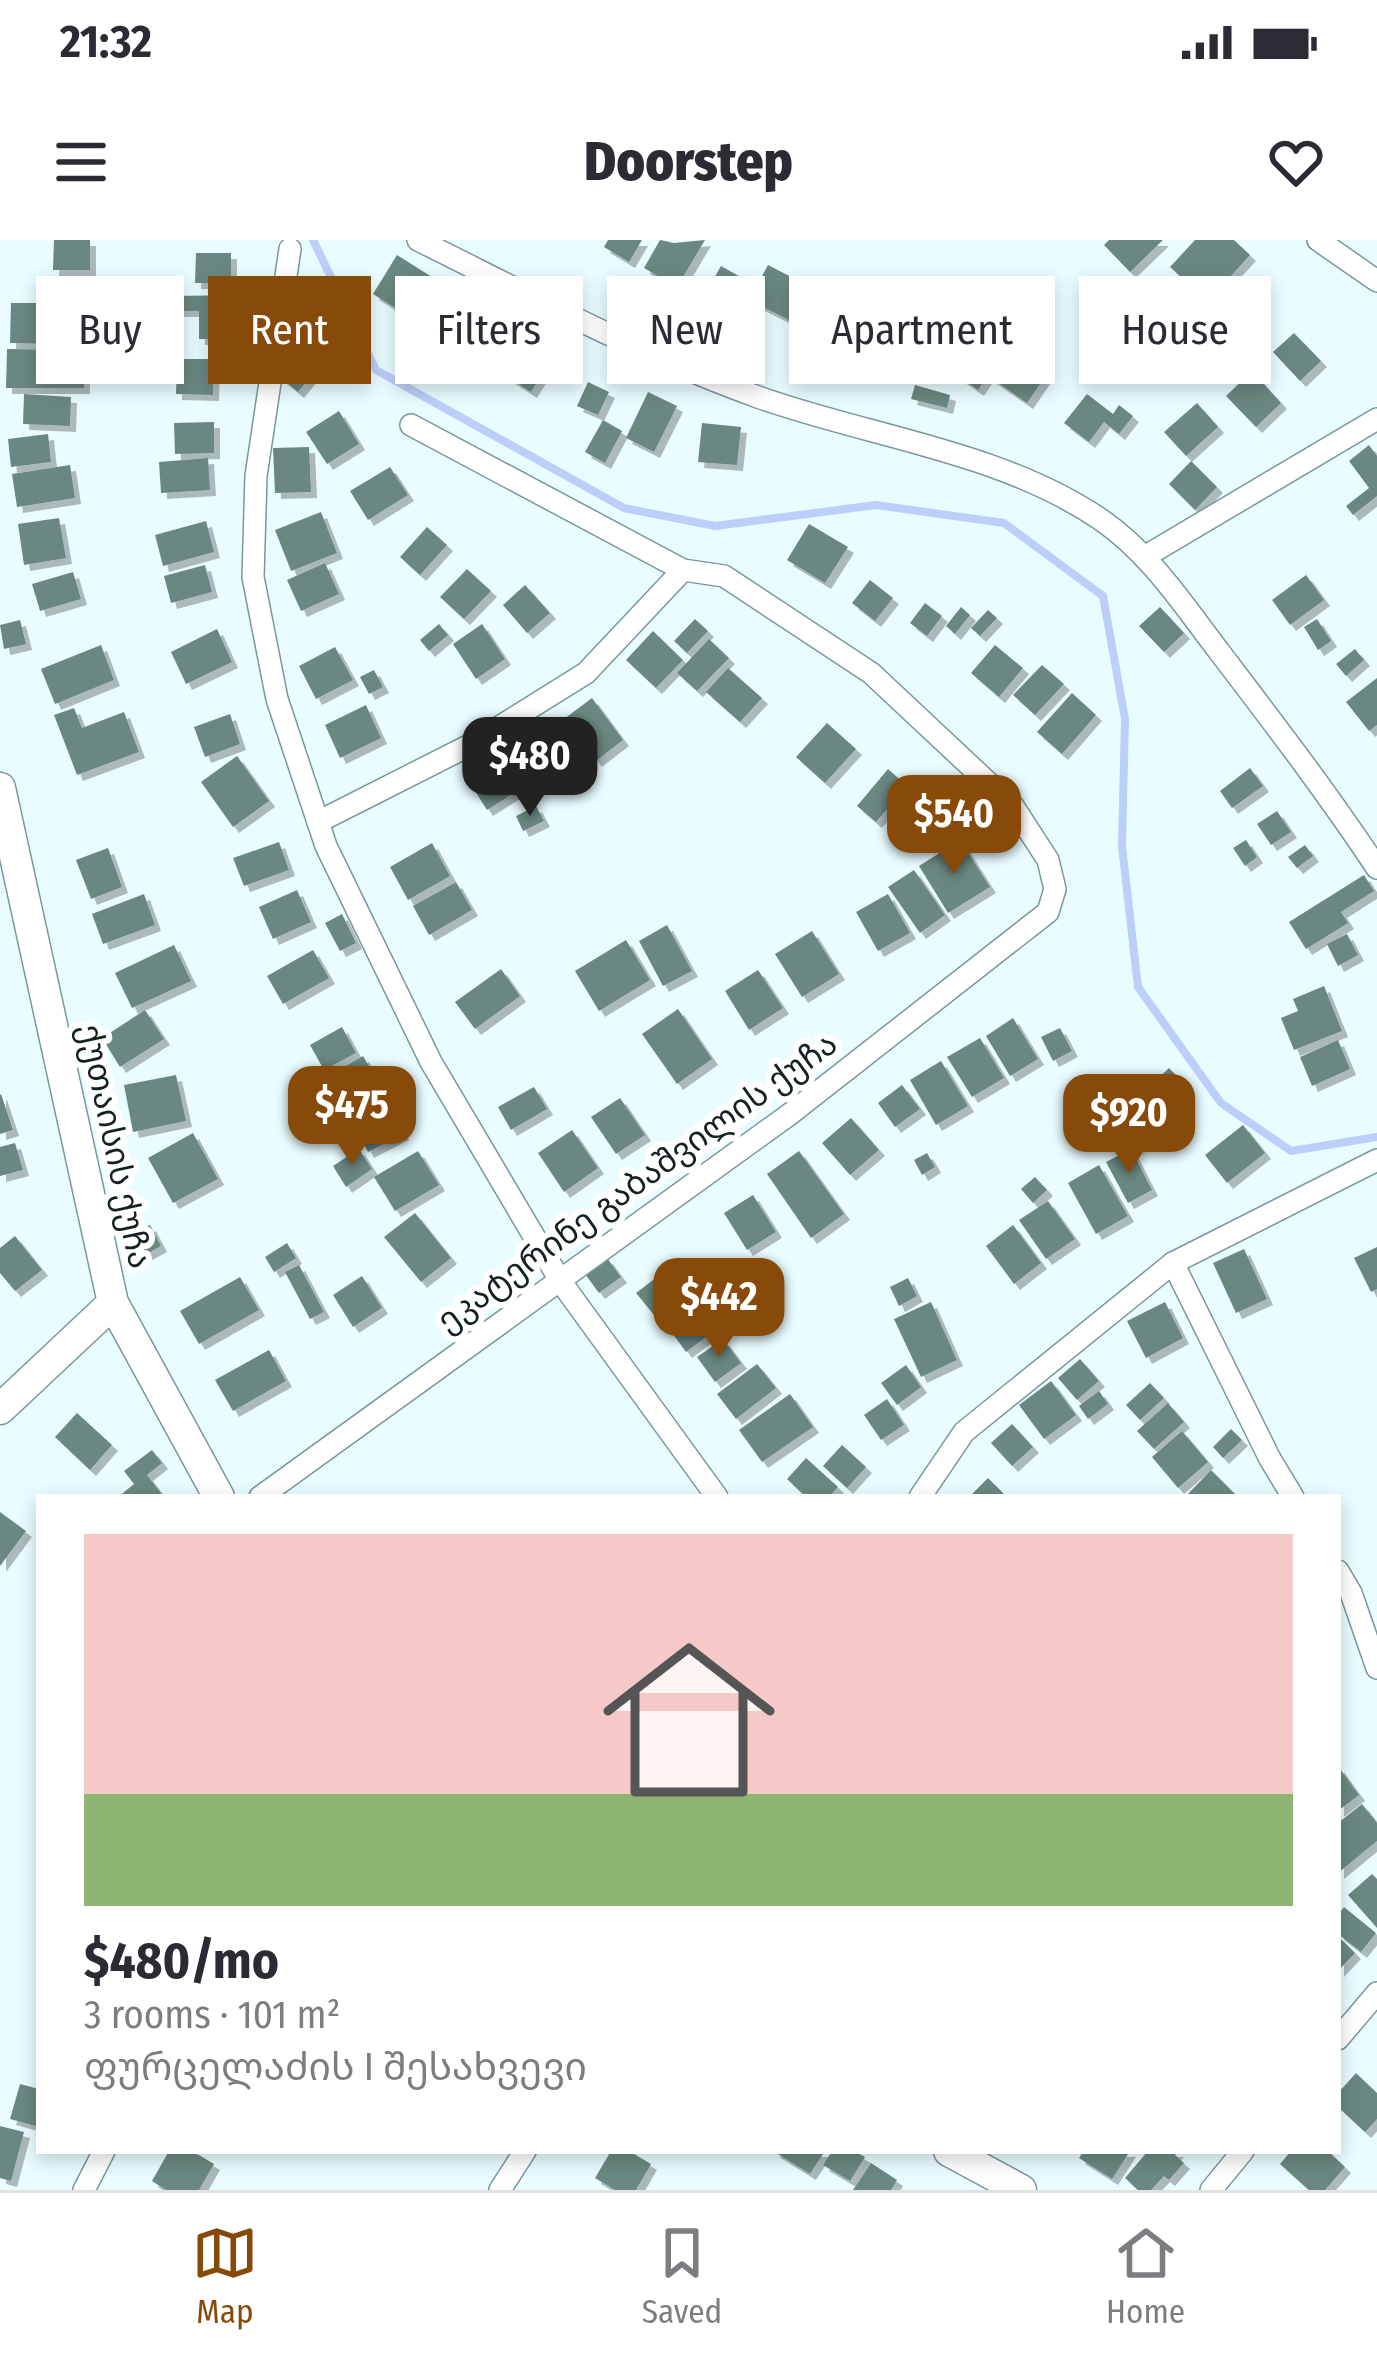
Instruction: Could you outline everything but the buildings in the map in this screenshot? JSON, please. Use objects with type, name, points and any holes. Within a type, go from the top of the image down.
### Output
[{"type":"street","points":[[418,240],[569,315],[754,396],[940,450],[1034,483],[1100,519],[1146,556],[1330,797],[1377,868]]},
{"type":"street","points":[[1318,240],[1377,281]]},
{"type":"street","points":[[290,249],[256,476],[253,577],[277,699],[318,822],[430,1062],[561,1282],[715,1494]]},
{"type":"street","points":[[1146,556],[1377,419]]},
{"type":"street","points":[[318,822],[472,743],[586,674],[682,570],[411,425]]},
{"type":"street","name":"ეკატერინე გაბაშვილის ქუჩა","points":[[264,1494],[790,1114],[1048,912],[1055,889],[1048,860],[1013,806],[872,673],[724,576],[682,570]]},
{"type":"street","name":"ქუთაისის ქუჩა","points":[[0,788],[113,1303],[217,1494]]},
{"type":"street","points":[[922,1494],[964,1432],[1173,1262],[1377,1160]]},
{"type":"street","points":[[1173,1262],[1291,1494]]},
{"type":"street","points":[[0,1409],[113,1303]]},
{"type":"street","points":[[1341,1576],[1352,1593],[1377,1668]]},
{"type":"street","points":[[1341,2035],[1377,1993]]},
{"type":"street","points":[[84,2190],[102,2154]]},
{"type":"street","points":[[500,2190],[523,2154]]},
{"type":"street","points":[[955,2154],[1021,2190]]},
{"type":"street","points":[[1211,2190],[1241,2154]]},
{"type":"waterway","points":[[313,240],[376,370],[624,508],[715,526],[876,505],[1004,523],[1103,596],[1125,719],[1122,846],[1138,987],[1221,1103],[1291,1151],[1377,1137]]}]
